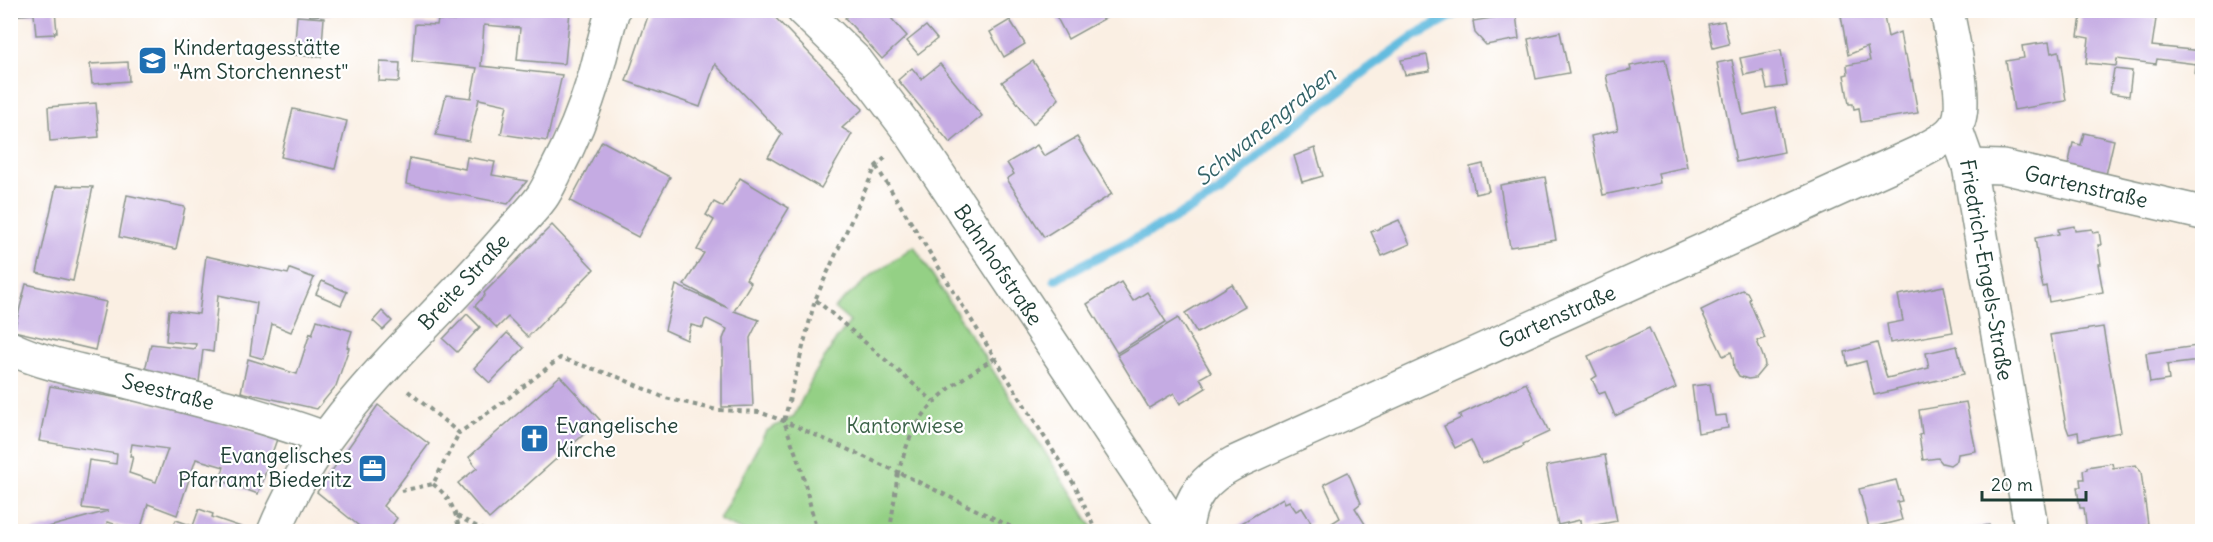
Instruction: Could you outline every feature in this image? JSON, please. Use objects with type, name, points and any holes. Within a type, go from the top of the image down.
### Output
[{"type":"street","name":"Breite Straße","points":[[274,531],[299,477],[324,438],[382,368],[487,260],[542,197],[563,158],[579,120],[613,10]]},
{"type":"street","name":"Bahnhofstraße","points":[[803,10],[857,62],[913,136],[1178,531]]},
{"type":"street","points":[[1947,10],[1962,96],[1961,113],[1955,127]]},
{"type":"street","name":"Friedrich-Engels-Straße","points":[[1955,127],[1969,166],[2032,531]]},
{"type":"street","name":"Gartenstraße","points":[[1186,531],[1191,505],[1201,487],[1215,473],[1234,463],[1918,153],[1947,136],[1955,127]]},
{"type":"street","name":"Gartenstraße","points":[[1969,166],[2003,167],[2202,213]]},
{"type":"street","name":"Seestraße","points":[[10,348],[46,362],[217,403],[284,423],[324,438]]},
{"type":"path","points":[[817,531],[801,468],[784,421],[815,300],[876,166],[913,136]]},
{"type":"path","points":[[876,166],[1077,489],[1096,531]]},
{"type":"path","points":[[815,300],[933,401]]},
{"type":"path","points":[[433,484],[459,433],[560,358],[618,377],[665,398],[717,410],[759,412],[784,421],[1022,531]]},
{"type":"path","points":[[857,531],[869,527],[880,527],[890,531],[898,472],[912,433],[933,401],[958,380],[995,358]]},
{"type":"path","points":[[382,368],[459,433]]},
{"type":"path","points":[[401,491],[433,484]]},
{"type":"path","points":[[433,484],[447,495],[460,531]]},
{"type":"path","points":[[456,515],[487,531]]},
{"type":"green space","name":"Kantorwiese","points":[[914,246],[1095,531],[745,532],[719,520],[766,431],[794,416],[814,375],[850,322],[834,308],[871,276]]},
{"type":"building","points":[[10,10],[55,11],[57,32],[36,35],[34,14],[10,16]]},
{"type":"building","points":[[309,10],[330,10],[331,14],[310,16]]},
{"type":"building","points":[[650,10],[768,10],[863,109],[842,128],[852,134],[821,188],[768,157],[782,134],[715,64],[700,107],[626,81]]},
{"type":"building","points":[[853,10],[884,10],[907,36],[882,59],[845,18]]},
{"type":"building","points":[[1053,10],[1120,10],[1068,39]]},
{"type":"building","points":[[1599,10],[1615,10],[1615,11],[1600,15]]},
{"type":"building","points":[[1883,10],[1888,37],[1900,32],[1918,113],[1861,122],[1859,108],[1854,109],[1853,104],[1849,104],[1844,75],[1848,74],[1847,65],[1870,61],[1867,47],[1848,55],[1841,16]]},
{"type":"building","points":[[2082,10],[2114,10],[2114,13],[2156,19],[2152,46],[2202,51],[2202,76],[2195,75],[2196,64],[2157,59],[2156,64],[2117,59],[2116,66],[2086,63],[2089,38],[2078,36]]},
{"type":"building","points":[[454,11],[570,11],[565,63],[563,64],[517,60],[520,28],[484,25],[481,66],[562,75],[547,141],[501,134],[507,105],[479,99],[469,141],[436,135],[446,95],[471,98],[477,68],[412,61],[415,24],[437,25],[438,20],[454,21]]},
{"type":"building","points":[[1516,14],[1519,39],[1486,45],[1475,33],[1473,21]]},
{"type":"building","points":[[297,16],[324,18],[321,57],[294,55]]},
{"type":"building","points":[[1010,20],[1025,44],[1004,57],[990,32]]},
{"type":"building","points":[[1724,21],[1729,44],[1713,48],[1708,24]]},
{"type":"building","points":[[926,26],[937,39],[918,54],[907,41]]},
{"type":"building","points":[[1560,32],[1569,73],[1536,79],[1528,39]]},
{"type":"building","points":[[2049,42],[2051,53],[2059,51],[2066,101],[2014,110],[2006,61],[2024,58],[2022,46]]},
{"type":"building","points":[[1781,50],[1787,86],[1767,89],[1763,71],[1744,75],[1740,58]]},
{"type":"building","points":[[1427,55],[1430,71],[1405,75],[1401,60]]},
{"type":"building","points":[[1665,59],[1687,167],[1658,173],[1660,183],[1603,195],[1591,136],[1618,130],[1606,75],[1631,70],[1630,66]]},
{"type":"building","points":[[1732,60],[1743,115],[1776,108],[1784,152],[1736,162],[1717,63]]},
{"type":"building","points":[[1033,61],[1059,99],[1033,124],[1002,82]]},
{"type":"building","points":[[128,62],[129,81],[92,84],[90,64]]},
{"type":"building","points":[[380,62],[400,63],[399,82],[379,81]]},
{"type":"building","points":[[940,64],[982,116],[950,143],[898,80],[912,68],[921,79]]},
{"type":"building","points":[[2114,69],[2132,71],[2129,96],[2110,93]]},
{"type":"building","points":[[96,103],[99,137],[50,141],[48,107]]},
{"type":"building","points":[[293,109],[347,121],[335,169],[281,157]]},
{"type":"building","points":[[2084,133],[2114,140],[2105,179],[2067,171],[2073,143],[2081,145]]},
{"type":"building","points":[[1077,137],[1112,194],[1044,237],[1007,179],[1014,174],[1007,163],[1037,145],[1044,156]]},
{"type":"building","points":[[602,141],[670,177],[638,237],[570,201]]},
{"type":"building","points":[[1315,148],[1323,176],[1302,182],[1294,156]]},
{"type":"building","points":[[467,157],[495,162],[492,175],[527,181],[508,204],[406,184],[410,158],[465,169]]},
{"type":"building","points":[[1483,164],[1489,191],[1475,194],[1470,167]]},
{"type":"building","points":[[1545,177],[1556,240],[1510,247],[1500,185]]},
{"type":"building","points":[[740,178],[789,208],[746,279],[751,283],[734,311],[759,320],[750,338],[753,406],[722,407],[723,339],[727,329],[707,319],[703,328],[691,325],[687,340],[665,330],[676,285],[728,308],[684,285],[704,253],[697,250],[714,220],[706,215],[714,202],[723,207]]},
{"type":"building","points":[[56,186],[93,187],[73,281],[37,273]]},
{"type":"building","points":[[127,195],[185,207],[176,249],[119,237]]},
{"type":"building","points":[[1399,220],[1410,244],[1382,256],[1371,232]]},
{"type":"building","points":[[552,225],[594,269],[528,337],[508,317],[497,328],[475,306],[485,295],[484,293]]},
{"type":"building","points":[[2074,226],[2075,231],[2092,229],[2093,233],[2099,232],[2101,245],[2098,245],[2101,264],[2098,264],[2103,292],[2049,302],[2046,286],[2043,287],[2041,279],[2035,238],[2059,234],[2058,229]]},
{"type":"building","points":[[206,256],[288,274],[290,269],[314,278],[291,332],[272,324],[264,359],[250,355],[257,303],[218,295],[213,352],[203,350],[199,382],[145,370],[151,344],[195,349],[196,344],[166,341],[169,310],[199,314]]},
{"type":"building","points":[[322,281],[347,292],[341,305],[316,294]]},
{"type":"building","points":[[1121,282],[1133,301],[1147,292],[1166,322],[1117,353],[1087,304]]},
{"type":"building","points":[[26,284],[106,302],[95,350],[14,331]]},
{"type":"building","points":[[1232,284],[1245,306],[1197,333],[1185,313]]},
{"type":"building","points":[[1944,286],[1953,332],[1890,343],[1887,324],[1903,321],[1898,295]]},
{"type":"building","points":[[1742,290],[1747,292],[1750,298],[1765,338],[1757,341],[1765,366],[1755,378],[1748,379],[1739,376],[1734,368],[1731,352],[1723,356],[1701,310]]},
{"type":"building","points":[[382,311],[392,321],[383,330],[373,321]]},
{"type":"building","points":[[467,314],[480,327],[457,352],[443,339]]},
{"type":"building","points":[[1178,318],[1211,372],[1200,378],[1206,388],[1180,404],[1174,393],[1149,408],[1117,355]]},
{"type":"building","points":[[317,320],[352,331],[347,347],[349,348],[336,386],[317,409],[241,392],[248,359],[297,374],[310,333],[312,335]]},
{"type":"building","points":[[2103,327],[2121,432],[2079,440],[2078,432],[2069,434],[2066,426],[2050,335]]},
{"type":"building","points":[[1649,328],[1676,388],[1615,416],[1605,392],[1599,394],[1592,379],[1597,376],[1588,356]]},
{"type":"building","points":[[507,333],[524,348],[490,383],[474,368]]},
{"type":"building","points":[[1877,343],[1887,378],[1929,368],[1926,353],[1957,346],[1964,374],[1874,395],[1866,361],[1848,366],[1845,352]]},
{"type":"building","points":[[2197,346],[2199,361],[2167,365],[2169,380],[2150,383],[2146,353]]},
{"type":"building","name":"Evangelische Kirche","points":[[560,376],[600,420],[489,519],[458,483],[477,468],[469,457]]},
{"type":"building","points":[[1526,383],[1549,432],[1523,444],[1524,446],[1482,464],[1471,440],[1455,448],[1444,426],[1461,418],[1459,415]]},
{"type":"building","points":[[1710,384],[1715,416],[1726,415],[1728,428],[1698,433],[1692,386]]},
{"type":"building","points":[[50,386],[176,408],[277,439],[258,494],[220,480],[224,467],[196,459],[177,515],[148,504],[140,531],[107,522],[105,532],[30,532],[108,511],[82,508],[89,460],[116,464],[117,454],[39,441]],"holes":[[[132,444],[168,449],[156,482],[129,473],[133,456],[130,456]]]},
{"type":"building","points":[[1966,402],[1976,451],[1958,454],[1957,460],[1950,465],[1942,463],[1938,458],[1923,460],[1919,435],[1922,434],[1919,410]]},
{"type":"building","name":"Evangelisches Pfarramt Biederitz","points":[[378,405],[429,444],[383,506],[397,518],[387,532],[364,532],[317,492]]},
{"type":"building","points":[[1605,455],[1617,521],[1581,528],[1580,520],[1558,525],[1546,466]]},
{"type":"building","points":[[2112,463],[2113,468],[2136,465],[2141,472],[2148,524],[2144,525],[2144,529],[2130,532],[2087,532],[2084,508],[2080,508],[2077,487],[2081,487],[2080,479],[2084,479],[2083,470],[2087,467]]},
{"type":"building","points":[[1348,472],[1361,503],[1355,508],[1370,532],[1318,532],[1340,518],[1324,484]]},
{"type":"building","points":[[1896,480],[1902,501],[1897,502],[1902,520],[1869,528],[1859,489]]},
{"type":"building","points":[[1283,498],[1285,503],[1289,501],[1296,511],[1302,508],[1311,522],[1301,528],[1303,532],[1237,532],[1235,527]]},
{"type":"building","points":[[199,509],[213,514],[212,517],[244,528],[243,532],[170,532],[176,520],[193,526]]},
{"type":"building","points":[[1989,525],[1990,532],[1959,532],[1959,530]]},
{"type":"waterway","name":"Schwanengraben","points":[[1055,279],[1157,228],[1218,193],[1281,136],[1369,68],[1416,35],[1462,10]]},
{"type":"place","name":"Kindertagesstätte \"Am Storchennest\"","points":[[152,60]]},
{"type":"place","name":"Evangelische Kirche","points":[[535,438]]},
{"type":"place","name":"Evangelisches Pfarramt Biederitz","points":[[373,468]]}]
